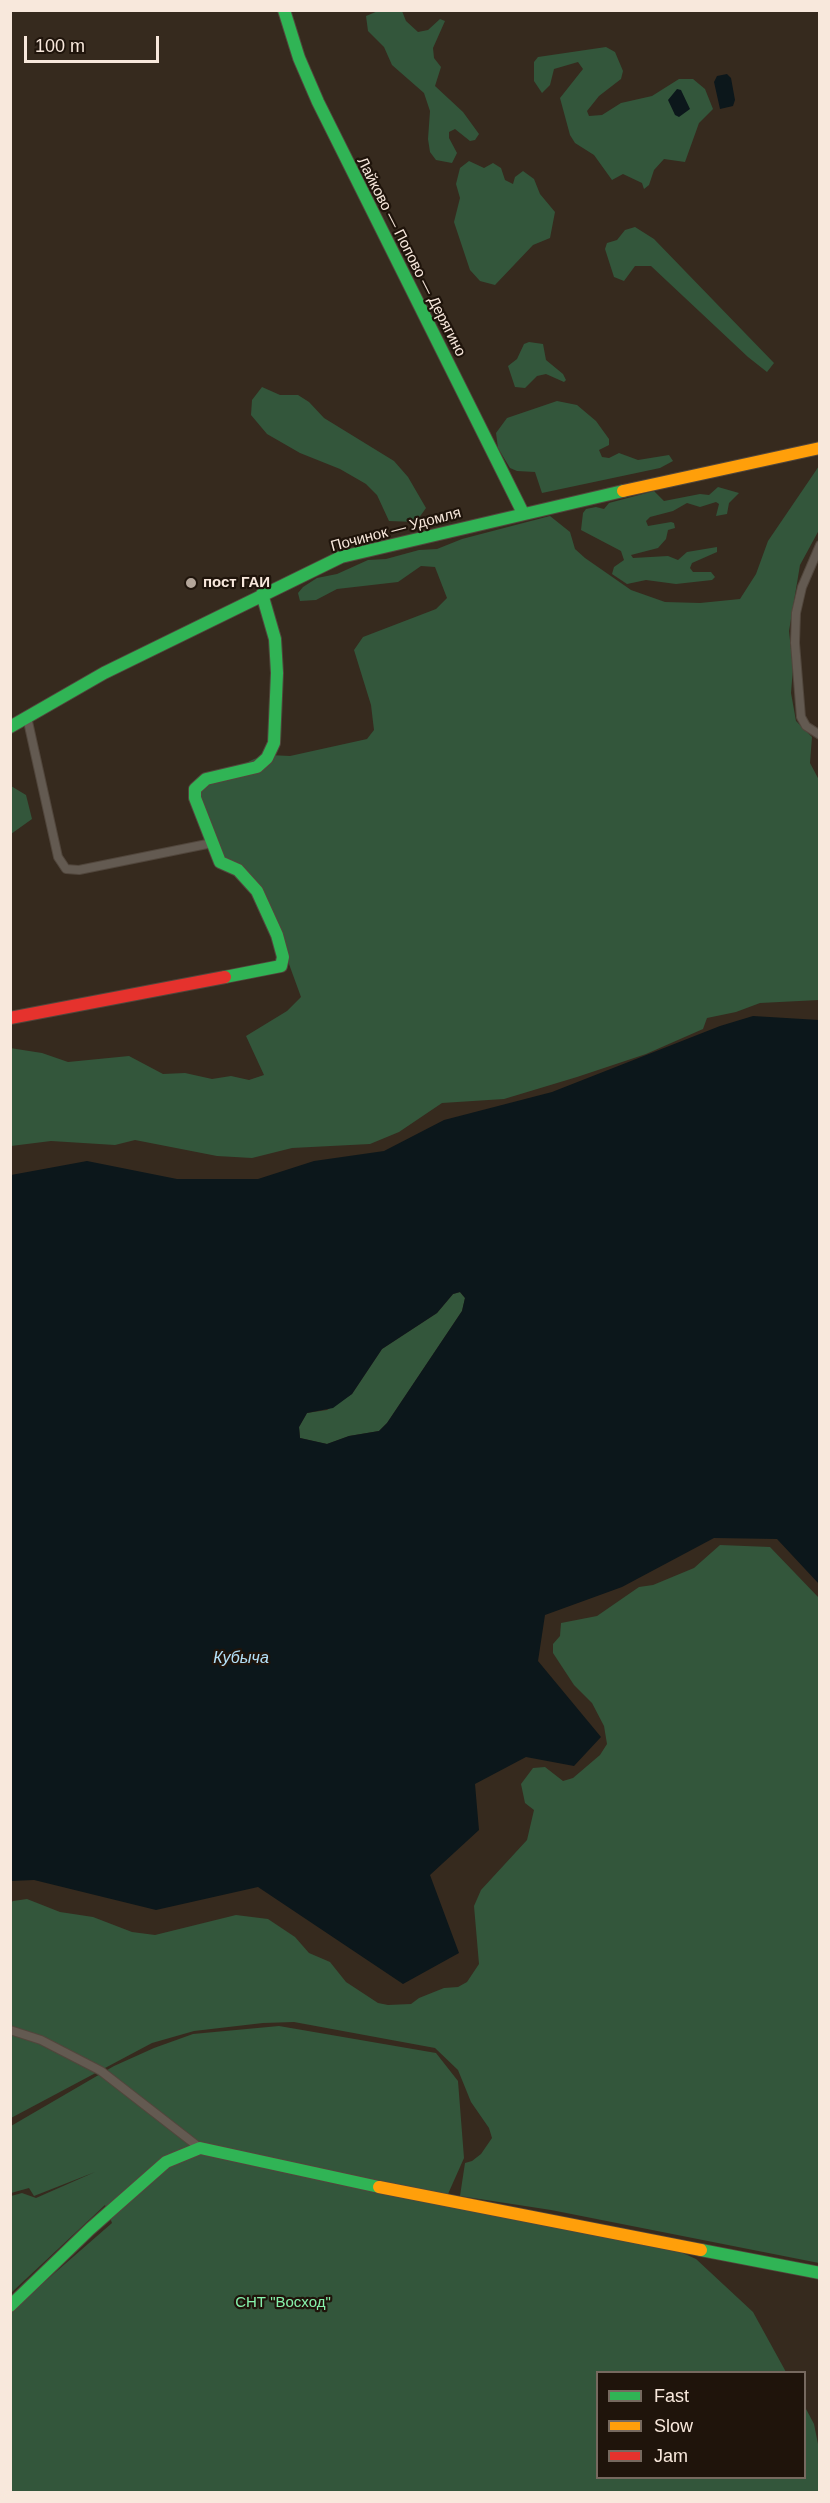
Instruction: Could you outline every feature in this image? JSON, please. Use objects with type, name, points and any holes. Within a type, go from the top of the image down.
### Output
[{"type":"street","name":"Лайково — Попово — Дерягино","points":[[284,10],[299,58],[318,102],[380,231],[524,513]]},
{"type":"street","name":"Починок — Удомля","points":[[10,727],[104,673],[341,557],[524,513],[819,448]]},
{"type":"street","points":[[819,545],[802,587],[796,613],[795,643],[801,717],[806,726],[819,735]]},
{"type":"street","points":[[10,1018],[281,966],[284,957],[280,943],[257,891],[238,870],[219,862],[195,798],[195,789],[206,779],[257,767],[267,758],[274,742],[277,673],[275,639],[271,617],[262,594]]},
{"type":"street","points":[[27,717],[58,858],[66,869],[79,870],[212,843]]},
{"type":"street","points":[[10,2030],[41,2040],[100,2071],[201,2148],[375,2186],[819,2272]]},
{"type":"street","points":[[10,2306],[90,2229],[166,2162],[201,2148]]},
{"type":"green space","points":[[378,11],[402,11],[406,21],[418,32],[428,30],[440,19],[445,21],[433,48],[434,58],[441,67],[435,86],[463,112],[479,134],[475,140],[470,141],[455,129],[449,132],[449,138],[457,153],[452,163],[436,160],[430,152],[428,139],[430,111],[424,93],[392,65],[384,47],[368,31],[366,16]]},
{"type":"green space","points":[[606,47],[615,52],[623,71],[621,79],[599,96],[587,111],[589,116],[602,115],[621,103],[652,96],[679,79],[693,79],[705,89],[713,109],[699,123],[685,162],[664,159],[654,170],[649,185],[644,189],[642,183],[623,174],[612,180],[594,155],[575,143],[570,135],[560,98],[583,69],[578,62],[554,69],[550,85],[542,93],[534,81],[534,62],[538,57]]},
{"type":"green space","points":[[469,161],[484,168],[493,163],[501,168],[505,180],[513,184],[515,177],[523,171],[534,179],[540,194],[555,212],[550,238],[533,245],[495,285],[480,281],[470,270],[454,222],[460,198],[456,184],[460,168]]},
{"type":"green space","points":[[635,227],[654,239],[774,363],[767,372],[651,266],[635,266],[624,281],[614,277],[605,249],[607,243],[617,240],[625,230]]},
{"type":"green space","points":[[529,342],[543,344],[546,360],[563,374],[566,380],[564,382],[546,374],[537,376],[525,388],[515,387],[508,366],[517,359],[524,344]]},
{"type":"green space","points":[[262,387],[280,395],[298,395],[309,402],[324,418],[394,461],[408,477],[426,508],[416,522],[389,521],[377,495],[366,484],[340,469],[300,453],[267,434],[251,415],[252,400]]},
{"type":"green space","points":[[557,401],[577,405],[596,421],[609,439],[609,445],[599,450],[602,457],[609,458],[619,453],[638,460],[669,455],[673,461],[660,468],[542,493],[535,472],[517,471],[510,468],[498,448],[496,433],[507,418]]},
{"type":"green space","points":[[819,466],[819,530],[800,565],[789,631],[793,668],[791,693],[796,721],[812,737],[810,763],[819,780],[819,1000],[760,1003],[736,1012],[707,1018],[703,1029],[646,1054],[577,1077],[504,1099],[442,1103],[399,1132],[370,1144],[292,1148],[252,1158],[217,1156],[135,1140],[115,1145],[51,1141],[11,1146],[10,1048],[42,1053],[68,1062],[129,1056],[163,1074],[185,1073],[212,1079],[231,1076],[249,1080],[264,1075],[246,1036],[287,1011],[301,997],[262,890],[248,872],[217,857],[207,829],[199,787],[254,759],[269,755],[290,756],[367,739],[374,730],[371,705],[354,650],[363,637],[436,609],[447,598],[435,567],[421,566],[398,582],[337,589],[316,600],[300,601],[298,593],[303,587],[317,578],[337,574],[368,560],[386,559],[419,550],[437,549],[462,539],[550,516],[570,532],[575,549],[631,590],[665,602],[700,603],[740,599],[756,574],[768,541]]},
{"type":"green space","points":[[718,487],[739,493],[729,503],[727,514],[716,516],[719,504],[716,502],[700,507],[687,503],[673,511],[650,517],[646,521],[648,526],[671,522],[674,523],[675,528],[668,530],[666,539],[658,548],[631,555],[633,558],[668,556],[678,560],[687,552],[717,547],[717,552],[692,563],[690,568],[693,572],[711,572],[715,577],[712,580],[676,584],[646,580],[627,584],[612,574],[614,567],[624,560],[621,551],[581,530],[583,513],[586,509],[596,507],[604,509],[609,503],[654,491],[664,501],[700,494],[709,495]]},
{"type":"green space","points":[[11,786],[26,795],[32,819],[11,834]]},
{"type":"green space","points":[[460,1292],[465,1298],[462,1311],[387,1423],[379,1431],[349,1436],[327,1444],[300,1438],[299,1427],[307,1413],[327,1410],[352,1394],[382,1349],[437,1313],[453,1294]]},
{"type":"green space","points":[[720,1545],[770,1547],[819,1598],[819,2263],[551,2210],[460,2196],[465,2163],[481,2154],[492,2138],[489,2128],[471,2102],[458,2070],[435,2048],[294,2022],[194,2031],[152,2043],[11,2118],[10,1903],[13,1901],[27,1899],[60,1912],[93,1917],[132,1932],[155,1935],[236,1915],[268,1919],[295,1937],[309,1953],[330,1962],[346,1982],[378,2003],[388,2005],[411,2004],[419,1998],[444,1988],[458,1987],[467,1982],[479,1964],[474,1906],[481,1890],[527,1840],[534,1810],[525,1803],[521,1784],[533,1768],[545,1767],[563,1781],[573,1778],[600,1755],[607,1744],[604,1726],[592,1703],[574,1685],[553,1653],[553,1644],[560,1636],[561,1623],[597,1616],[639,1587],[653,1585],[694,1568]]},
{"type":"green space","name":"СНТ \"Восход\"","points":[[279,2026],[436,2053],[458,2081],[464,2158],[444,2203],[665,2245],[696,2259],[753,2312],[785,2371],[596,2371],[596,2479],[806,2479],[806,2409],[814,2424],[819,2449],[819,2492],[11,2492],[11,2311],[112,2223],[105,2205],[11,2293],[11,2196],[22,2193],[36,2198],[95,2172],[34,2196],[29,2188],[11,2193],[11,2126],[114,2066],[193,2034]]},
{"type":"water","points":[[727,74],[731,78],[735,100],[733,106],[720,109],[714,82],[717,76]]},
{"type":"water","points":[[677,89],[681,90],[690,109],[679,117],[675,115],[668,100]]},
{"type":"water","name":"Кубыча","points":[[753,1016],[819,1020],[819,1584],[777,1539],[714,1538],[622,1587],[545,1615],[538,1661],[601,1737],[574,1766],[526,1757],[475,1784],[479,1830],[430,1875],[459,1953],[403,1984],[258,1887],[156,1910],[34,1880],[11,1881],[11,1175],[87,1161],[177,1179],[258,1179],[314,1161],[384,1151],[444,1120],[552,1092],[720,1026]],"holes":[[[460,1292],[465,1298],[462,1311],[387,1423],[379,1431],[349,1436],[327,1444],[300,1438],[299,1427],[307,1413],[333,1408],[352,1394],[382,1349],[437,1313],[453,1294]]]},
{"type":"traffic: fast","points":[[284,10],[299,58],[318,102],[523,513]]},
{"type":"traffic: fast","points":[[10,727],[104,673],[341,557],[623,491]]},
{"type":"traffic: fast","points":[[225,977],[281,966],[283,957],[277,935],[257,891],[238,870],[220,862],[195,798],[195,789],[206,779],[257,767],[267,758],[274,743],[277,673],[275,639],[262,594]]},
{"type":"traffic: fast","points":[[10,2306],[90,2229],[166,2162],[200,2148],[379,2187]]},
{"type":"traffic: fast","points":[[701,2250],[820,2273]]},
{"type":"traffic: slow","points":[[623,491],[820,448]]},
{"type":"traffic: slow","points":[[379,2187],[701,2250]]},
{"type":"traffic: jam","points":[[10,1018],[225,977]]},
{"type":"place","name":"пост ГАИ","points":[[191,583]]}]
